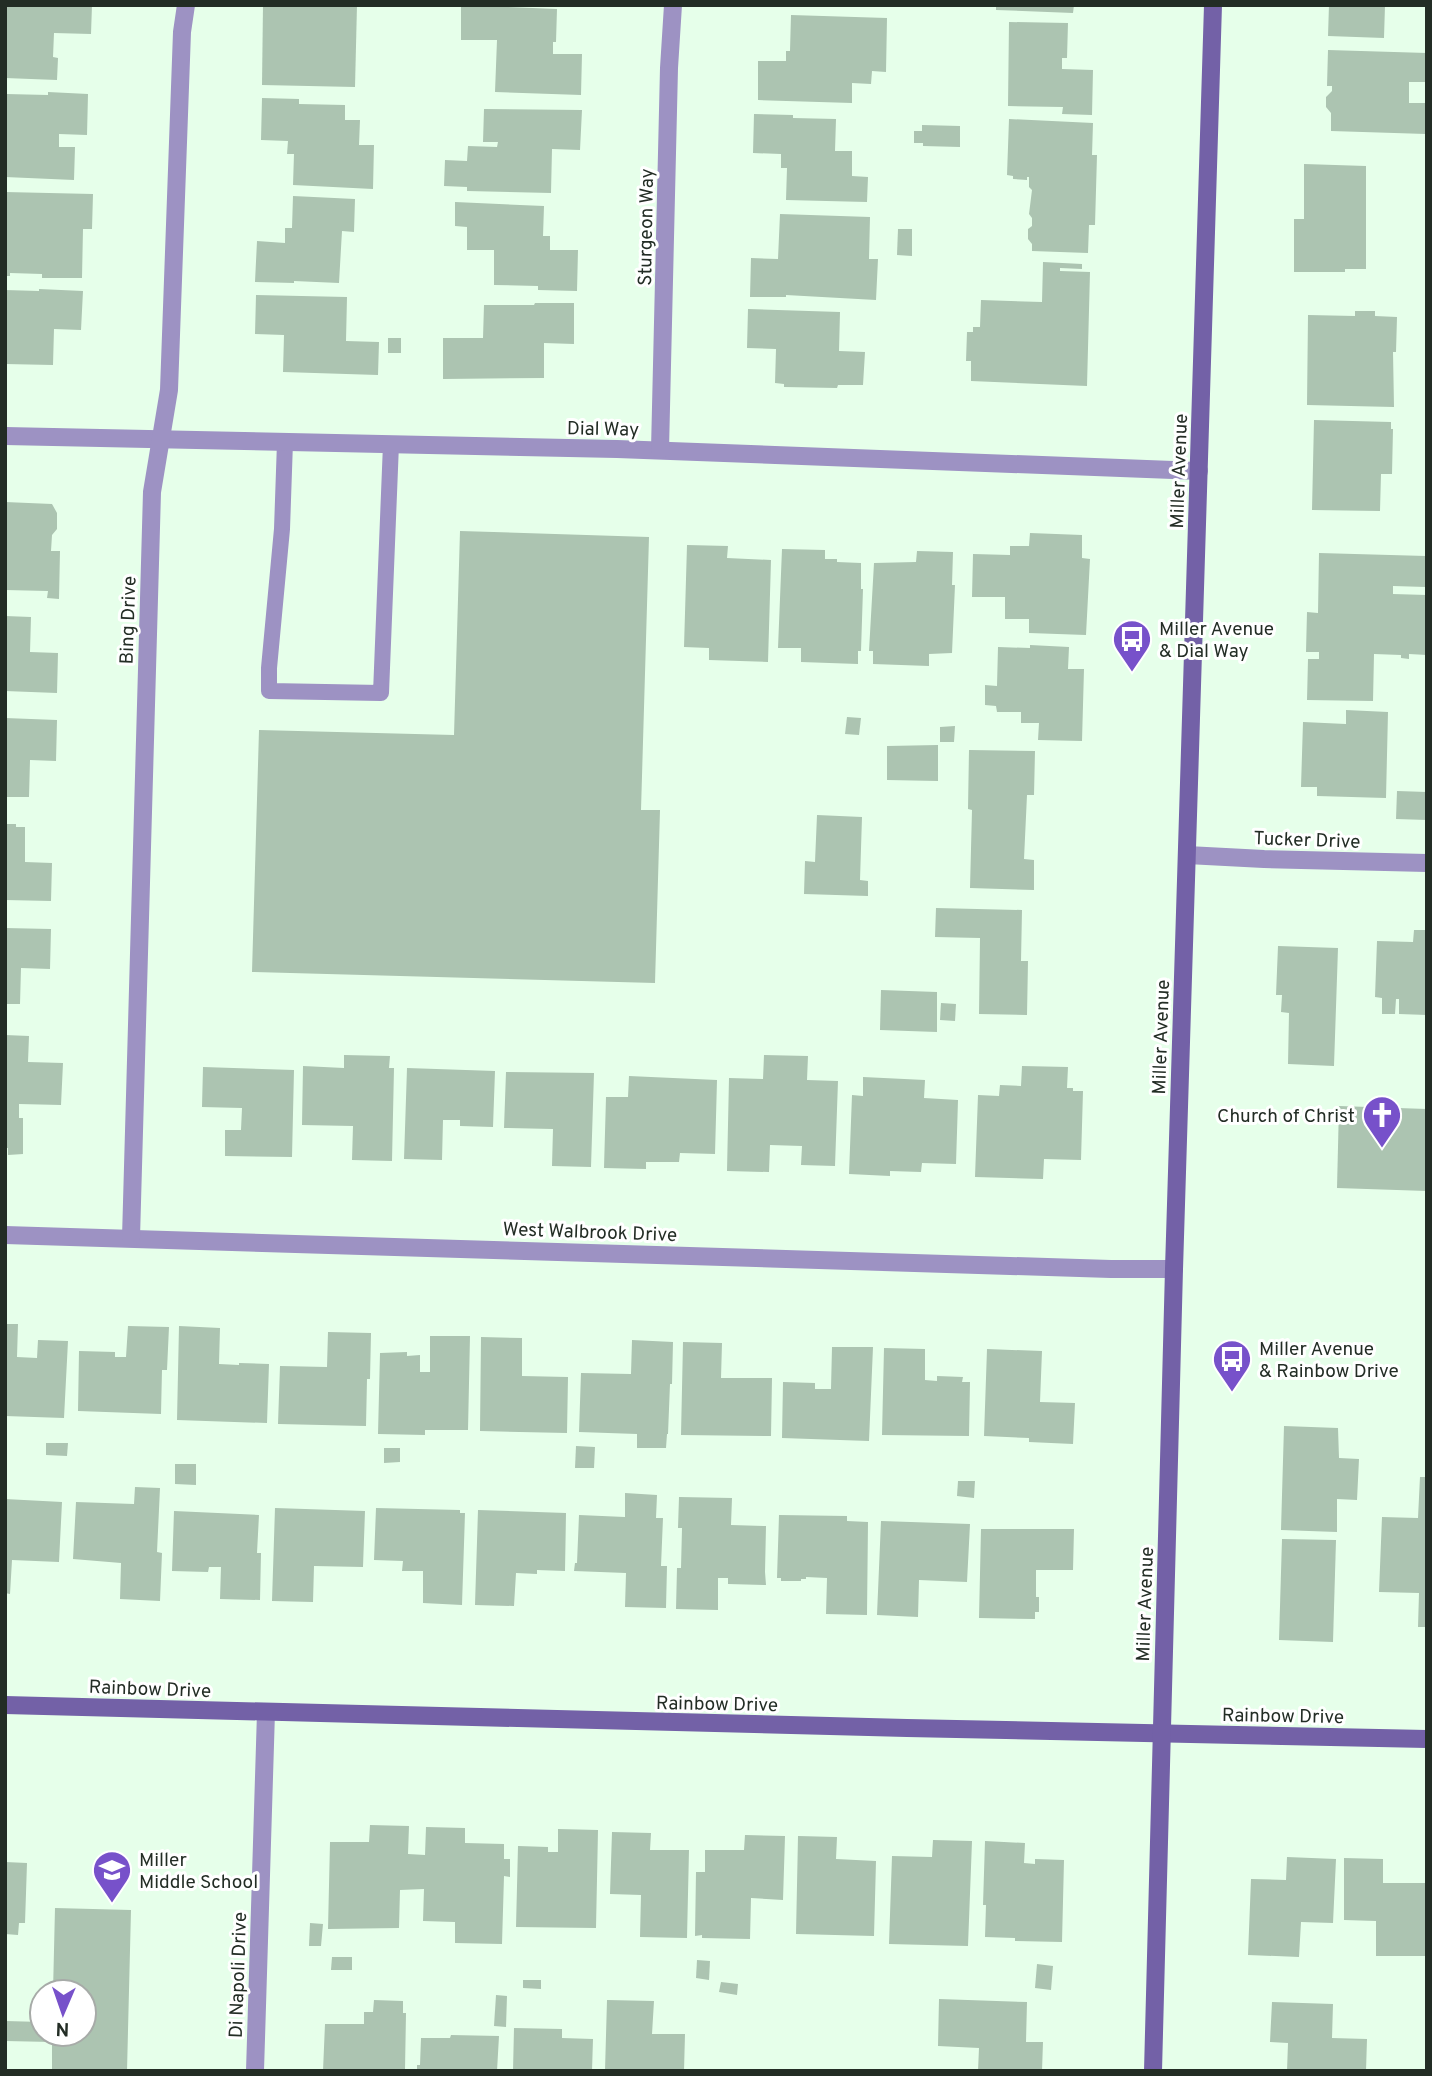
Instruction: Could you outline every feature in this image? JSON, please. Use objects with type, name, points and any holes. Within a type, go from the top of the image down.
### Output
[{"type":"main road","name":"Miller Avenue","points":[[1153,2071],[1174,1269],[1213,5]]},
{"type":"main road","name":"Rainbow Drive","points":[[5,1705],[1427,1739]]},
{"type":"street","name":"Bing Drive","points":[[131,1238],[152,492],[169,390],[182,32],[186,5]]},
{"type":"street","name":"Sturgeon Way","points":[[660,450],[669,68],[673,5]]},
{"type":"street","name":"Dial Way","points":[[5,436],[660,450],[1199,471]]},
{"type":"street","name":"Tucker Drive","points":[[1187,855],[1427,863]]},
{"type":"street","name":"West Walbrook Drive","points":[[5,1235],[1174,1269]]},
{"type":"street","name":"Di Napoli Drive","points":[[255,2071],[266,1712]]},
{"type":"lane","points":[[285,442],[282,529],[269,691],[381,693],[391,444]]},
{"type":"building","points":[[5,5],[92,5],[91,34],[54,33],[53,57],[58,58],[57,80],[5,78]]},
{"type":"building","points":[[263,5],[357,5],[355,87],[262,85]]},
{"type":"building","points":[[461,5],[557,9],[553,54],[582,54],[581,95],[495,92],[497,40],[461,40]]},
{"type":"building","points":[[996,5],[1074,5],[1073,13],[996,10]]},
{"type":"building","points":[[1329,5],[1385,5],[1384,38],[1328,36]]},
{"type":"building","points":[[791,15],[887,18],[886,72],[872,71],[871,84],[852,83],[852,103],[758,100],[758,61],[786,61],[786,51],[790,51]]},
{"type":"building","points":[[1009,22],[1068,23],[1067,58],[1062,58],[1062,69],[1093,70],[1092,115],[1062,114],[1063,107],[1008,106]]},
{"type":"building","points":[[1328,50],[1427,53],[1427,82],[1409,82],[1409,103],[1427,103],[1426,134],[1331,131],[1331,113],[1326,107],[1326,97],[1332,91],[1332,86],[1327,86]]},
{"type":"building","points":[[48,92],[88,94],[87,135],[59,134],[59,147],[75,147],[74,180],[5,177],[6,94],[48,95]]},
{"type":"building","points":[[262,98],[299,99],[299,104],[345,105],[345,120],[360,120],[359,145],[374,145],[373,189],[293,185],[294,154],[287,154],[288,141],[261,140]]},
{"type":"building","points":[[484,109],[582,110],[580,150],[552,149],[551,193],[467,191],[467,187],[444,186],[445,160],[467,161],[468,146],[497,147],[498,142],[483,142]]},
{"type":"building","points":[[754,114],[836,119],[835,151],[852,151],[852,176],[868,177],[867,202],[786,200],[787,168],[781,168],[781,154],[753,153]]},
{"type":"building","points":[[1009,119],[1093,123],[1092,155],[1097,155],[1095,225],[1089,225],[1088,253],[1032,251],[1032,244],[1028,239],[1028,229],[1032,226],[1029,214],[1032,190],[1029,187],[1029,177],[1027,180],[1013,179],[1013,176],[1007,175]]},
{"type":"building","points":[[922,125],[960,126],[960,147],[923,146],[923,143],[914,143],[914,131],[922,131]]},
{"type":"building","points":[[1304,164],[1366,166],[1366,269],[1345,269],[1345,272],[1294,272],[1294,219],[1304,219]]},
{"type":"building","points":[[5,192],[93,194],[92,229],[83,229],[82,278],[42,278],[42,274],[10,273],[10,276],[5,276]]},
{"type":"building","points":[[293,196],[355,199],[354,232],[342,231],[339,283],[255,282],[257,241],[285,243],[285,228],[292,228]]},
{"type":"building","points":[[455,202],[544,206],[543,236],[550,236],[550,250],[578,250],[577,291],[538,290],[538,286],[494,285],[494,250],[467,250],[467,227],[455,226]]},
{"type":"building","points":[[780,214],[870,217],[869,259],[878,259],[876,300],[786,295],[750,297],[751,258],[778,259]]},
{"type":"building","points":[[898,229],[912,229],[912,256],[897,255]]},
{"type":"building","points":[[1043,262],[1082,264],[1082,269],[1060,268],[1060,271],[1090,272],[1087,386],[971,381],[971,361],[966,361],[967,332],[973,332],[973,327],[980,327],[981,300],[1042,302]]},
{"type":"building","points":[[5,290],[83,291],[81,330],[54,329],[53,365],[5,364]]},
{"type":"building","points":[[256,295],[347,297],[346,341],[379,342],[378,375],[283,372],[284,335],[255,334]]},
{"type":"building","points":[[574,303],[574,344],[544,343],[544,378],[443,379],[443,338],[483,338],[484,305]]},
{"type":"building","points":[[748,309],[840,312],[839,351],[865,352],[863,385],[838,385],[837,388],[784,387],[784,384],[775,383],[776,349],[747,348]]},
{"type":"building","points":[[1355,311],[1375,311],[1375,316],[1397,317],[1396,352],[1393,352],[1394,407],[1307,405],[1308,315],[1355,316]]},
{"type":"building","points":[[388,338],[401,338],[401,353],[388,353]]},
{"type":"building","points":[[1314,420],[1391,422],[1392,474],[1381,474],[1380,511],[1312,510]]},
{"type":"building","points":[[5,502],[52,504],[57,513],[57,529],[52,535],[51,551],[60,551],[59,599],[47,598],[48,591],[5,590]]},
{"type":"building","points":[[460,531],[649,537],[641,810],[660,810],[655,983],[252,972],[259,730],[454,735]]},
{"type":"building","points":[[1030,533],[1082,535],[1082,558],[1090,559],[1086,635],[1029,633],[1029,619],[1005,619],[1005,597],[972,597],[973,554],[1010,555],[1010,546],[1029,546]]},
{"type":"building","points":[[687,545],[728,546],[727,558],[771,560],[768,662],[709,660],[709,648],[684,647]]},
{"type":"building","points":[[782,549],[825,550],[825,559],[861,563],[863,589],[861,651],[858,651],[858,664],[801,662],[801,648],[778,648]]},
{"type":"building","points":[[917,551],[953,552],[952,585],[955,585],[952,653],[929,654],[929,666],[873,664],[873,651],[869,651],[874,563],[916,562]]},
{"type":"building","points":[[1319,553],[1426,556],[1426,587],[1393,586],[1393,594],[1427,595],[1427,655],[1409,654],[1409,659],[1401,658],[1401,655],[1374,654],[1373,701],[1307,700],[1308,659],[1319,659],[1319,652],[1306,652],[1307,612],[1318,613]]},
{"type":"building","points":[[5,616],[31,617],[30,652],[58,653],[57,693],[5,691]]},
{"type":"building","points":[[1030,645],[1069,647],[1068,669],[1084,669],[1082,741],[1038,740],[1039,723],[1021,723],[1021,712],[997,712],[996,706],[985,705],[985,685],[997,686],[998,647],[1030,648]]},
{"type":"building","points":[[1346,710],[1388,712],[1386,798],[1317,796],[1317,787],[1301,787],[1303,722],[1346,724]]},
{"type":"building","points":[[847,717],[861,718],[859,735],[845,734]]},
{"type":"building","points":[[5,718],[57,720],[56,761],[30,760],[29,797],[5,797]]},
{"type":"building","points":[[955,726],[954,742],[940,742],[940,727]]},
{"type":"building","points":[[938,745],[938,781],[887,780],[887,746]]},
{"type":"building","points":[[969,750],[1035,751],[1034,795],[1027,795],[1024,859],[1034,860],[1034,890],[970,888],[972,810],[968,809]]},
{"type":"building","points":[[1397,791],[1427,792],[1427,820],[1396,819]]},
{"type":"building","points":[[817,815],[862,817],[860,880],[868,881],[868,896],[804,894],[805,861],[815,862]]},
{"type":"building","points":[[5,824],[25,827],[25,862],[52,863],[51,901],[5,900]]},
{"type":"building","points":[[936,908],[1022,910],[1021,961],[1028,961],[1027,1015],[979,1014],[980,938],[935,937]]},
{"type":"building","points":[[5,928],[51,929],[50,969],[21,968],[20,1004],[5,1004]]},
{"type":"building","points":[[1414,930],[1427,930],[1427,1015],[1399,1014],[1399,999],[1396,999],[1395,1014],[1382,1014],[1382,998],[1375,997],[1377,941],[1413,942]]},
{"type":"building","points":[[1278,946],[1338,948],[1334,1066],[1288,1064],[1289,1013],[1281,1012],[1282,995],[1276,995]]},
{"type":"building","points":[[881,990],[937,992],[937,1032],[880,1030]]},
{"type":"building","points":[[941,1003],[956,1004],[955,1021],[940,1020]]},
{"type":"building","points":[[5,1035],[29,1036],[28,1062],[63,1063],[61,1105],[19,1104],[19,1118],[23,1118],[23,1154],[8,1155],[8,1148],[5,1148]]},
{"type":"building","points":[[344,1055],[390,1056],[389,1068],[394,1068],[392,1161],[352,1160],[353,1126],[302,1125],[303,1066],[344,1068]]},
{"type":"building","points":[[764,1055],[808,1056],[807,1080],[838,1081],[835,1166],[801,1165],[802,1146],[770,1145],[769,1172],[727,1171],[729,1078],[763,1079]]},
{"type":"building","points":[[1022,1066],[1068,1067],[1067,1088],[1083,1091],[1081,1160],[1044,1159],[1043,1179],[975,1177],[978,1095],[999,1096],[1000,1085],[1021,1086]]},
{"type":"building","points":[[203,1067],[294,1070],[292,1157],[225,1156],[225,1130],[241,1130],[242,1108],[202,1107]]},
{"type":"building","points":[[407,1068],[495,1071],[493,1127],[460,1126],[460,1120],[443,1120],[442,1160],[404,1159]]},
{"type":"building","points":[[506,1072],[594,1073],[591,1167],[552,1166],[553,1129],[504,1128]]},
{"type":"building","points":[[629,1076],[717,1080],[715,1154],[680,1153],[679,1162],[646,1162],[646,1169],[604,1168],[606,1097],[628,1097]]},
{"type":"building","points":[[863,1077],[925,1080],[924,1098],[958,1100],[956,1164],[922,1163],[921,1172],[890,1171],[890,1176],[849,1174],[852,1095],[863,1096]]},
{"type":"building","name":"Church of Christ","points":[[1339,1106],[1427,1109],[1427,1191],[1337,1188]]},
{"type":"building","points":[[5,1324],[18,1324],[17,1357],[37,1358],[38,1340],[68,1341],[64,1418],[5,1416]]},
{"type":"building","points":[[128,1326],[169,1327],[167,1370],[162,1370],[161,1414],[78,1411],[79,1351],[115,1352],[115,1357],[126,1357]]},
{"type":"building","points":[[179,1326],[220,1328],[219,1364],[269,1364],[267,1423],[177,1420]]},
{"type":"building","points":[[328,1332],[371,1333],[366,1426],[278,1424],[280,1366],[327,1367]]},
{"type":"building","points":[[430,1336],[470,1336],[468,1430],[425,1430],[425,1435],[378,1434],[380,1353],[407,1352],[407,1356],[420,1355],[420,1372],[430,1372]]},
{"type":"building","points":[[481,1337],[522,1338],[522,1376],[568,1377],[567,1433],[480,1431]]},
{"type":"building","points":[[632,1340],[673,1342],[666,1448],[637,1448],[637,1434],[579,1432],[581,1373],[631,1374]]},
{"type":"building","points":[[683,1342],[722,1343],[721,1378],[772,1378],[771,1436],[681,1435]]},
{"type":"building","points":[[832,1347],[873,1347],[869,1441],[782,1438],[783,1382],[815,1383],[815,1389],[831,1389]]},
{"type":"building","points":[[884,1348],[925,1349],[925,1380],[937,1381],[937,1376],[963,1377],[962,1382],[970,1382],[969,1436],[882,1435]]},
{"type":"building","points":[[987,1349],[1042,1351],[1040,1402],[1075,1403],[1073,1444],[984,1436]]},
{"type":"building","points":[[1284,1426],[1338,1428],[1339,1458],[1359,1459],[1357,1500],[1337,1499],[1337,1532],[1281,1530]]},
{"type":"building","points":[[46,1443],[68,1443],[67,1456],[46,1455]]},
{"type":"building","points":[[576,1446],[595,1447],[594,1468],[575,1468]]},
{"type":"building","points":[[384,1448],[400,1448],[400,1462],[384,1463]]},
{"type":"building","points":[[175,1464],[196,1464],[196,1485],[175,1484]]},
{"type":"building","points":[[1420,1477],[1427,1477],[1427,1627],[1418,1627],[1419,1593],[1379,1592],[1382,1517],[1418,1518]]},
{"type":"building","points":[[958,1481],[975,1481],[974,1498],[957,1496]]},
{"type":"building","points":[[135,1487],[160,1488],[157,1552],[162,1553],[160,1601],[120,1599],[121,1563],[73,1559],[76,1502],[134,1504]]},
{"type":"building","points":[[625,1493],[657,1495],[656,1518],[663,1518],[661,1566],[667,1566],[666,1608],[625,1607],[626,1573],[574,1571],[577,1563],[579,1515],[625,1517]]},
{"type":"building","points":[[679,1497],[732,1498],[731,1525],[766,1526],[766,1585],[728,1584],[728,1578],[718,1578],[718,1610],[676,1609],[677,1568],[681,1568],[682,1528],[678,1528]]},
{"type":"building","points":[[5,1499],[62,1502],[59,1562],[12,1560],[10,1594],[5,1593]]},
{"type":"building","points":[[275,1508],[365,1511],[363,1567],[314,1566],[313,1602],[272,1601]]},
{"type":"building","points":[[376,1508],[460,1510],[460,1513],[465,1513],[462,1605],[423,1603],[423,1571],[402,1571],[403,1561],[374,1560]]},
{"type":"building","points":[[478,1510],[566,1513],[565,1571],[537,1570],[537,1574],[516,1573],[514,1606],[475,1605]]},
{"type":"building","points":[[174,1511],[259,1515],[257,1553],[261,1553],[260,1600],[220,1599],[221,1567],[209,1567],[208,1572],[172,1571]]},
{"type":"building","points":[[779,1515],[847,1516],[847,1521],[868,1522],[867,1615],[826,1614],[827,1578],[806,1577],[801,1581],[781,1581],[781,1578],[777,1578]]},
{"type":"building","points":[[881,1521],[970,1524],[967,1582],[919,1580],[918,1617],[877,1615]]},
{"type":"building","points":[[981,1529],[1074,1529],[1073,1570],[1036,1570],[1039,1612],[1035,1612],[1035,1619],[979,1618]]},
{"type":"building","points":[[1282,1539],[1336,1540],[1333,1642],[1279,1640]]},
{"type":"building","points":[[370,1825],[409,1826],[408,1854],[425,1855],[426,1827],[465,1828],[465,1843],[504,1844],[504,1859],[510,1859],[510,1877],[504,1876],[502,1944],[455,1943],[455,1922],[423,1921],[424,1889],[400,1890],[399,1928],[328,1929],[330,1842],[369,1842]]},
{"type":"building","points":[[558,1829],[598,1830],[596,1928],[516,1927],[518,1846],[548,1847],[548,1852],[558,1852]]},
{"type":"building","points":[[612,1832],[651,1833],[650,1850],[689,1850],[687,1938],[640,1937],[641,1895],[610,1894]]},
{"type":"building","points":[[745,1835],[785,1836],[783,1900],[751,1898],[750,1939],[695,1936],[696,1872],[705,1872],[705,1850],[744,1850]]},
{"type":"building","points":[[798,1836],[837,1837],[836,1859],[876,1861],[874,1936],[796,1934]]},
{"type":"building","points":[[933,1840],[972,1841],[968,1946],[889,1944],[892,1856],[932,1857]]},
{"type":"building","points":[[985,1841],[1025,1843],[1024,1863],[1035,1864],[1035,1859],[1064,1860],[1062,1942],[985,1937]]},
{"type":"building","points":[[1287,1857],[1336,1859],[1333,1923],[1301,1922],[1299,1957],[1248,1955],[1251,1879],[1286,1880]]},
{"type":"building","points":[[1344,1858],[1383,1859],[1383,1883],[1427,1883],[1426,1956],[1376,1956],[1376,1921],[1344,1920]]},
{"type":"building","points":[[5,1862],[27,1863],[25,1923],[19,1923],[18,1935],[5,1934]]},
{"type":"building","points":[[55,1908],[131,1910],[127,2071],[52,2071],[52,2048],[98,2048],[98,1978],[53,1978]]},
{"type":"building","points":[[310,1923],[323,1924],[321,1946],[309,1946]]},
{"type":"building","points":[[332,1957],[352,1957],[352,1970],[331,1970]]},
{"type":"building","points":[[697,1960],[710,1961],[709,1980],[696,1978]]},
{"type":"building","points":[[1037,1964],[1053,1966],[1051,1990],[1035,1988]]},
{"type":"building","points":[[523,1980],[541,1980],[541,1989],[523,1988]]},
{"type":"building","points":[[721,1982],[738,1984],[737,1995],[719,1992]]},
{"type":"building","points":[[496,1995],[507,1996],[506,2027],[494,2026]]},
{"type":"building","points":[[939,1999],[1027,2002],[1026,2042],[1043,2042],[1042,2071],[978,2071],[979,2048],[938,2046]]},
{"type":"building","points":[[374,2000],[403,2001],[403,2013],[406,2013],[405,2070],[323,2071],[325,2024],[364,2024],[364,2012],[373,2012]]},
{"type":"building","points":[[607,2000],[654,2001],[652,2034],[685,2034],[684,2071],[605,2071]]},
{"type":"building","points":[[1272,2002],[1333,2004],[1332,2038],[1367,2039],[1366,2071],[1287,2071],[1288,2043],[1270,2042]]},
{"type":"building","points":[[5,2021],[28,2022],[28,2041],[5,2041]]},
{"type":"building","points":[[514,2028],[562,2029],[562,2038],[593,2039],[592,2071],[513,2071]]},
{"type":"building","points":[[451,2035],[499,2036],[497,2071],[417,2071],[417,2065],[420,2065],[421,2038],[450,2038]]},
{"type":"place","name":"Miller Avenue & Dial Way","points":[[1132,673]]},
{"type":"place","name":"Church of Christ","points":[[1382,1149]]},
{"type":"place","name":"Miller Avenue & Rainbow Drive","points":[[1232,1393]]},
{"type":"place","name":"Miller Middle School","points":[[112,1904]]}]
